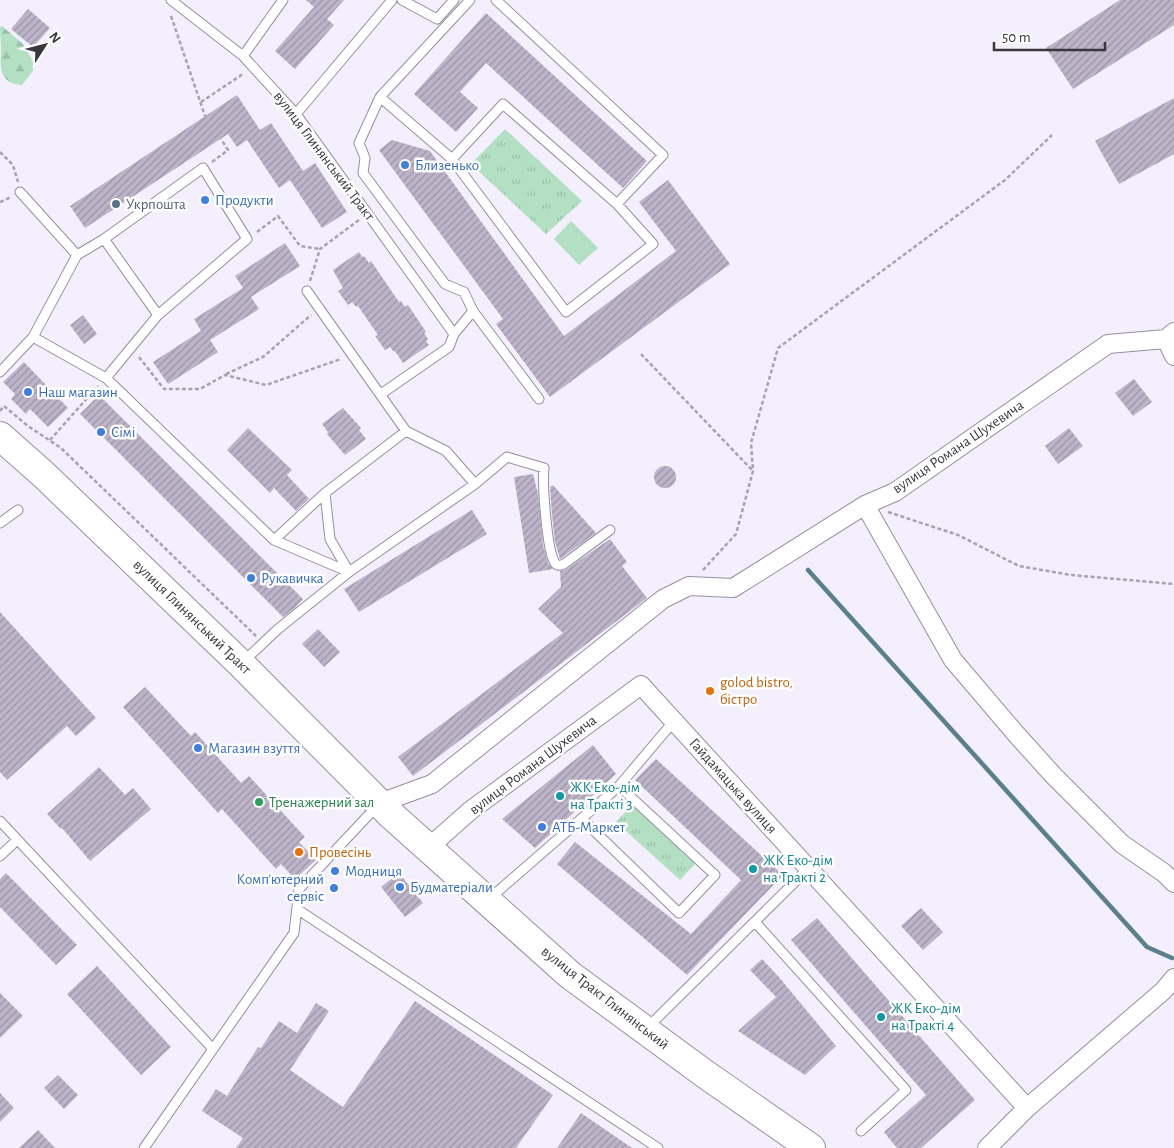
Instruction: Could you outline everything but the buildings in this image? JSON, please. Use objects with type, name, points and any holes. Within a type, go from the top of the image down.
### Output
[{"type":"main road","name":"вулиця Глинянський Тракт","points":[[0,436],[43,474],[241,664],[384,808]]},
{"type":"main road","name":"вулиця Тракт Глинянський","points":[[384,808],[570,975],[705,1074],[812,1148]]},
{"type":"street","points":[[1170,336],[1174,356]]},
{"type":"street","name":"вулиця Романа Шухевича","points":[[689,586],[734,588],[865,505],[895,492],[1108,344],[1170,336]]},
{"type":"street","points":[[865,505],[953,660],[1053,775],[1122,844],[1164,873],[1174,883]]},
{"type":"street","points":[[384,808],[432,784],[663,599],[689,586]]},
{"type":"street","name":"вулиця Романа Шухевича","points":[[428,848],[471,810],[641,685]]},
{"type":"street","name":"Гайдамацька вулиця","points":[[641,685],[1027,1108]]},
{"type":"street","points":[[987,1148],[1027,1108],[1163,991],[1174,978]]},
{"type":"lane","points":[[244,56],[283,0]]},
{"type":"lane","points":[[296,114],[392,0]]},
{"type":"lane","points":[[402,0],[437,19],[454,0]]},
{"type":"lane","points":[[470,0],[380,97],[359,143],[365,158],[363,174],[445,284],[464,292],[473,312],[539,399]]},
{"type":"lane","points":[[496,0],[663,155],[617,204]]},
{"type":"lane","name":"вулиця Глинянський Тракт","points":[[170,5],[244,56],[296,114],[454,334]]},
{"type":"lane","points":[[380,97],[452,159],[566,312],[653,244],[617,204],[503,104],[452,159]]},
{"type":"lane","points":[[0,372],[33,337],[77,254],[104,239],[203,168],[247,239],[158,315],[106,378]]},
{"type":"lane","points":[[20,192],[77,254]]},
{"type":"lane","points":[[104,239],[158,315]]},
{"type":"lane","points":[[308,291],[406,431],[446,452],[475,484]]},
{"type":"lane","points":[[381,394],[449,347],[454,334],[473,312]]},
{"type":"lane","points":[[33,337],[106,378],[274,540],[349,572]]},
{"type":"lane","points":[[274,540],[325,492],[406,431]]},
{"type":"lane","points":[[241,664],[278,629],[349,572],[475,484],[507,458],[544,468],[542,480],[549,542],[553,560],[559,566],[610,530]]},
{"type":"lane","points":[[325,492],[330,539],[349,572]]},
{"type":"lane","points":[[0,523],[18,510]]},
{"type":"lane","points":[[487,900],[619,786],[674,721]]},
{"type":"lane","points":[[582,819],[679,913],[715,875],[619,786]]},
{"type":"lane","points":[[144,1148],[294,933],[299,889],[384,808]]},
{"type":"lane","points":[[0,822],[213,1049]]},
{"type":"lane","points":[[0,856],[17,840]]},
{"type":"lane","points":[[645,1030],[808,869]]},
{"type":"lane","points":[[297,909],[658,1148]]},
{"type":"lane","points":[[755,922],[906,1090],[861,1131]]},
{"type":"path","points":[[170,5],[205,116]]},
{"type":"path","points":[[201,102],[254,68]]},
{"type":"path","points":[[689,586],[736,534],[753,471],[751,443],[778,348],[1005,180],[1052,135]]},
{"type":"path","points":[[203,168],[228,150],[221,139]]},
{"type":"path","points":[[0,152],[13,165],[20,192],[0,202]]},
{"type":"path","points":[[308,291],[320,249],[368,214]]},
{"type":"path","points":[[247,239],[278,216],[300,246],[320,249]]},
{"type":"path","points":[[132,348],[164,389],[200,389],[263,356],[319,308]]},
{"type":"path","points":[[225,375],[266,385],[352,354]]},
{"type":"path","points":[[641,354],[753,471]]},
{"type":"path","points":[[50,440],[106,378]]},
{"type":"path","points":[[0,411],[4,406],[68,455],[263,643]]},
{"type":"path","points":[[865,505],[958,535],[1019,566],[1071,575],[1174,584]]},
{"type":"green space","points":[[2,26],[23,44],[36,67],[22,85],[9,82],[1,69],[0,27]]},
{"type":"green space","points":[[505,129],[582,201],[546,234],[471,164]]},
{"type":"green space","points":[[571,221],[598,248],[579,265],[554,239]]},
{"type":"green space","points":[[633,804],[696,863],[680,880],[616,822]]},
{"type":"waterway","points":[[808,570],[1147,947],[1172,958]]},
{"type":"place","name":"Близенько","points":[[405,165]]},
{"type":"place","name":"Продукти","points":[[205,200]]},
{"type":"place","name":"Укрпошта","points":[[116,204]]},
{"type":"place","name":"Наш магазин","points":[[28,392]]},
{"type":"place","name":"Сімі","points":[[101,432]]},
{"type":"place","name":"Рукавичка","points":[[251,578]]},
{"type":"place","name":"golod bistro, бістро","points":[[710,691]]},
{"type":"place","name":"Магазин взуття","points":[[198,748]]},
{"type":"place","name":"ЖК Еко-дім на Тракті 3","points":[[560,796]]},
{"type":"place","name":"Тренажерний зал","points":[[259,802]]},
{"type":"place","name":"АТБ-Маркет","points":[[542,827]]},
{"type":"place","name":"Провесінь","points":[[299,852]]},
{"type":"place","name":"ЖК Еко-дім на Тракті 2","points":[[753,869]]},
{"type":"place","name":"Модниця","points":[[335,871]]},
{"type":"place","name":"Будматеріали","points":[[400,887]]},
{"type":"place","name":"Комп'ютерний сервіс","points":[[334,888]]},
{"type":"place","name":"ЖК Еко-дім на Тракті 4","points":[[881,1017]]}]
